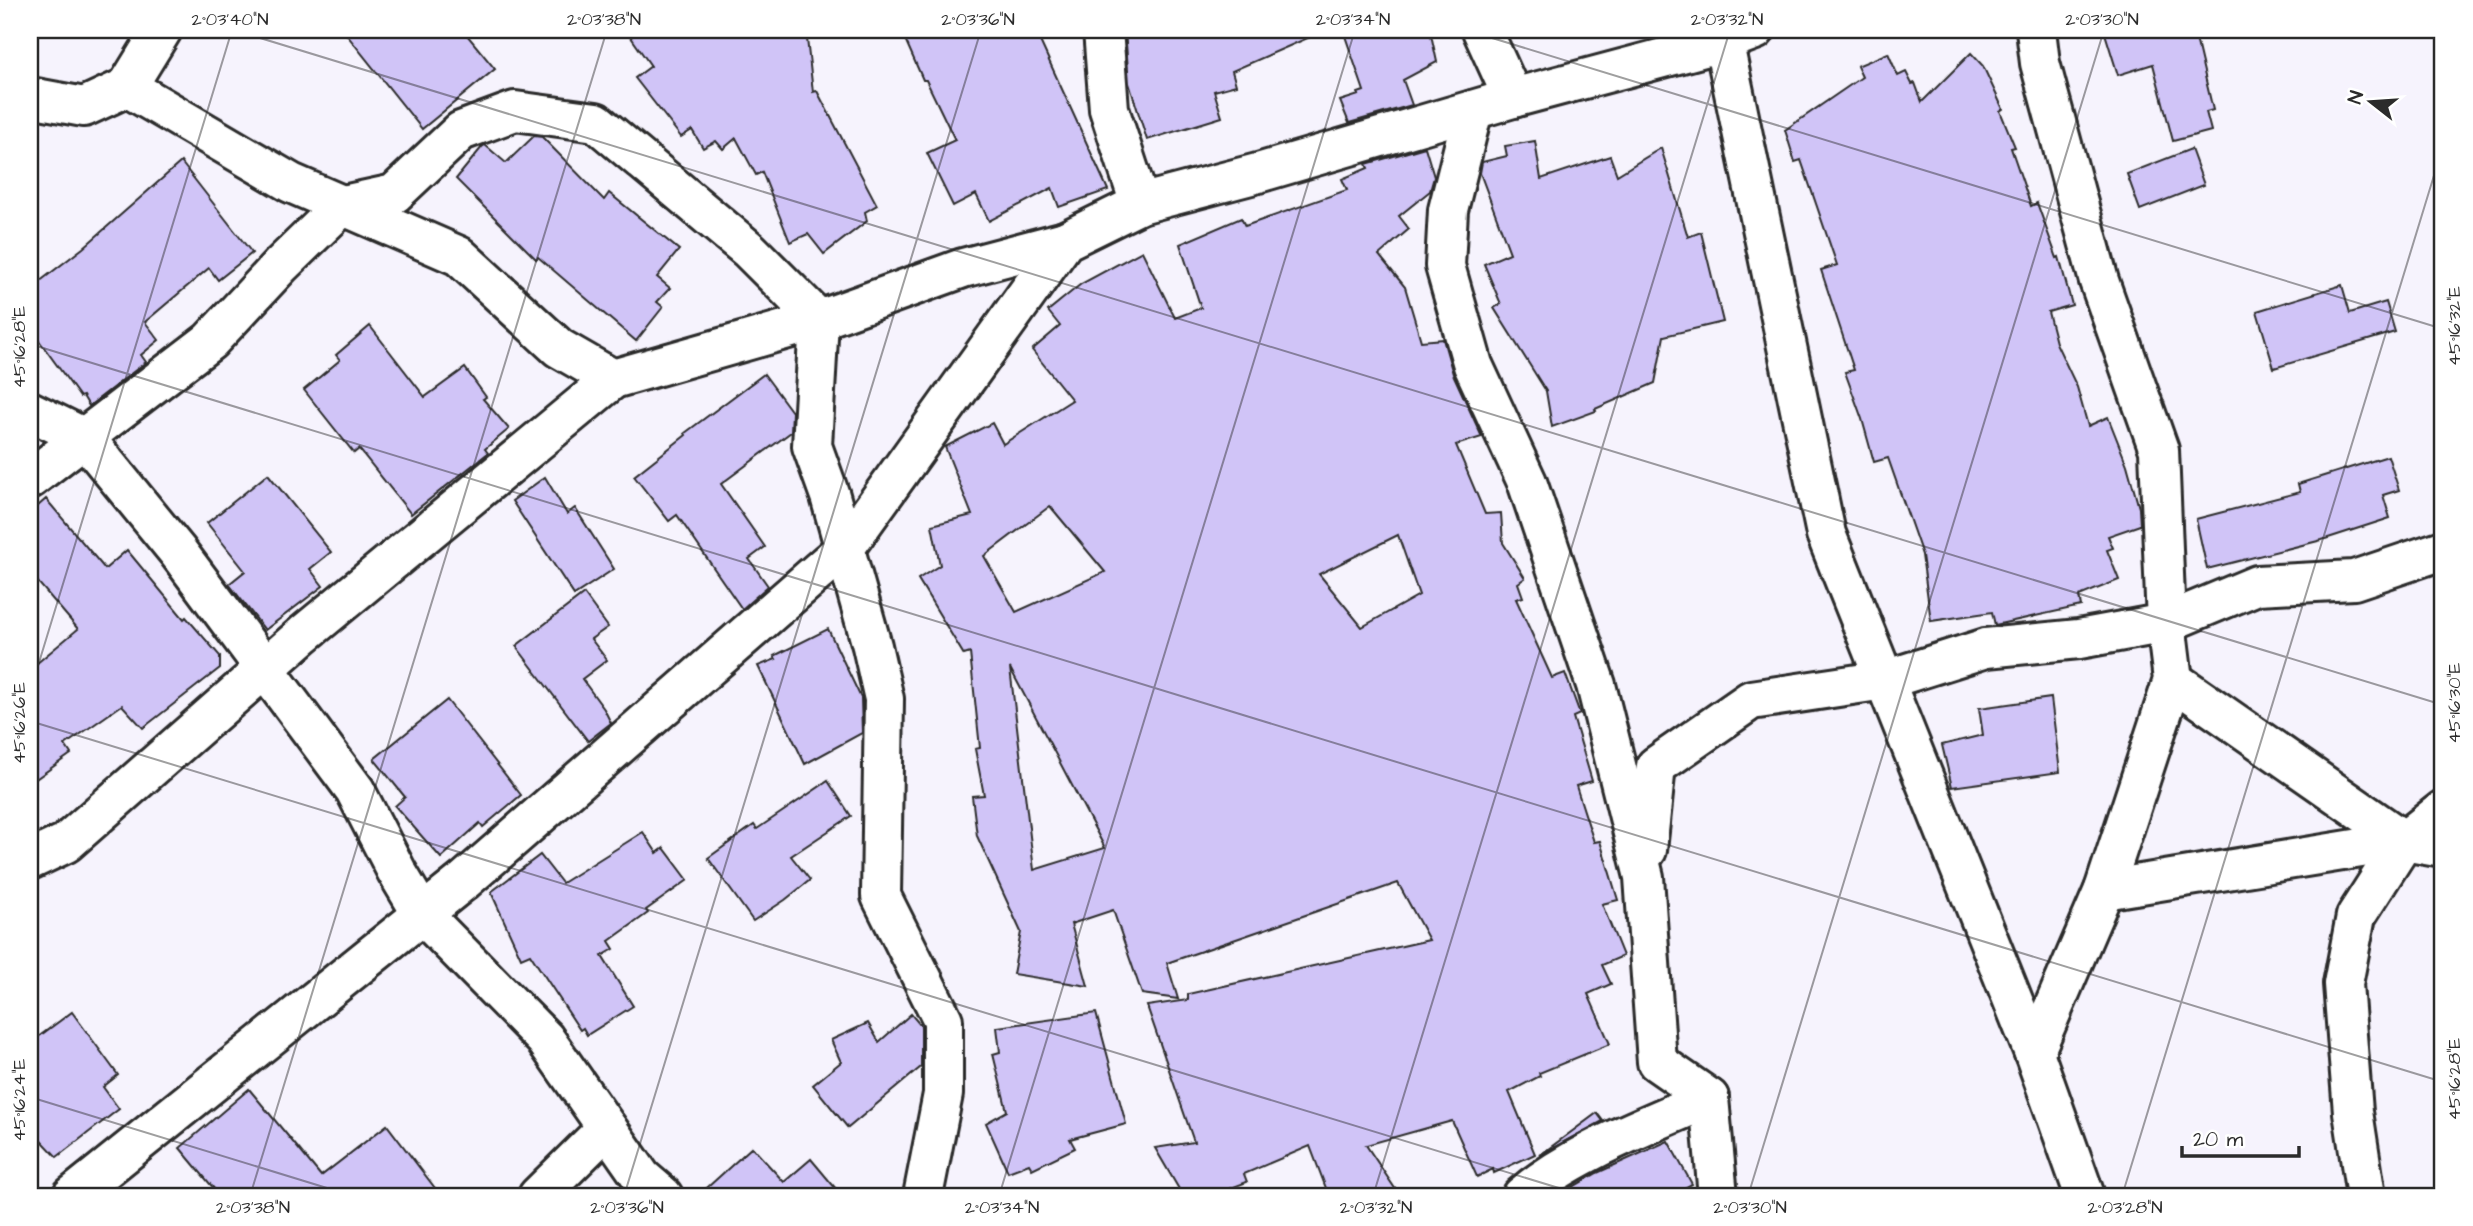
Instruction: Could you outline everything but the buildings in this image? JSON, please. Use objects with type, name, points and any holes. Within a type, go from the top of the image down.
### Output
[{"type":"street","points":[[30,97],[84,107],[127,87],[162,30]]},
{"type":"street","points":[[1102,30],[1109,109],[1140,204]]},
{"type":"street","points":[[1482,30],[1513,98]]},
{"type":"street","points":[[2034,1053],[2104,890],[2173,680],[2166,623],[2159,450],[2099,281],[2040,63],[2036,30]]},
{"type":"street","points":[[30,860],[66,843],[263,669],[613,379],[819,320],[963,268],[1065,241],[1140,204],[1258,173],[1733,34],[1826,534],[2034,1053],[2085,1196]]},
{"type":"street","points":[[127,87],[291,183],[459,256],[559,348],[613,379]]},
{"type":"street","points":[[1473,110],[1448,210],[1444,266],[1473,365],[1527,482],[1596,685],[1644,877],[1657,1062],[1709,1098]]},
{"type":"street","points":[[30,479],[210,341],[281,265],[343,205],[394,194],[461,131],[515,111],[596,122],[749,250],[819,320],[812,446],[845,548],[884,699],[881,896],[943,1020],[943,1094],[923,1196]]},
{"type":"street","points":[[72,1196],[465,880],[845,548],[1065,241]]},
{"type":"street","points":[[30,411],[85,438],[219,604],[263,669],[355,790],[422,914],[545,1039],[642,1178],[663,1196]]},
{"type":"street","points":[[1644,877],[1656,765],[1751,700],[1885,680],[1986,648],[2079,639],[2166,623],[2257,584],[2354,580],[2443,550]]},
{"type":"street","points":[[2173,680],[2404,841]]},
{"type":"street","points":[[2366,1196],[2353,1112],[2343,984],[2356,916],[2404,841],[2443,810]]},
{"type":"street","points":[[2104,890],[2404,841],[2443,848]]},
{"type":"street","points":[[1522,1196],[1539,1181],[1608,1143],[1709,1098]]},
{"type":"street","points":[[1709,1098],[1718,1196]]},
{"type":"street","points":[[538,1196],[607,1128]]}]
